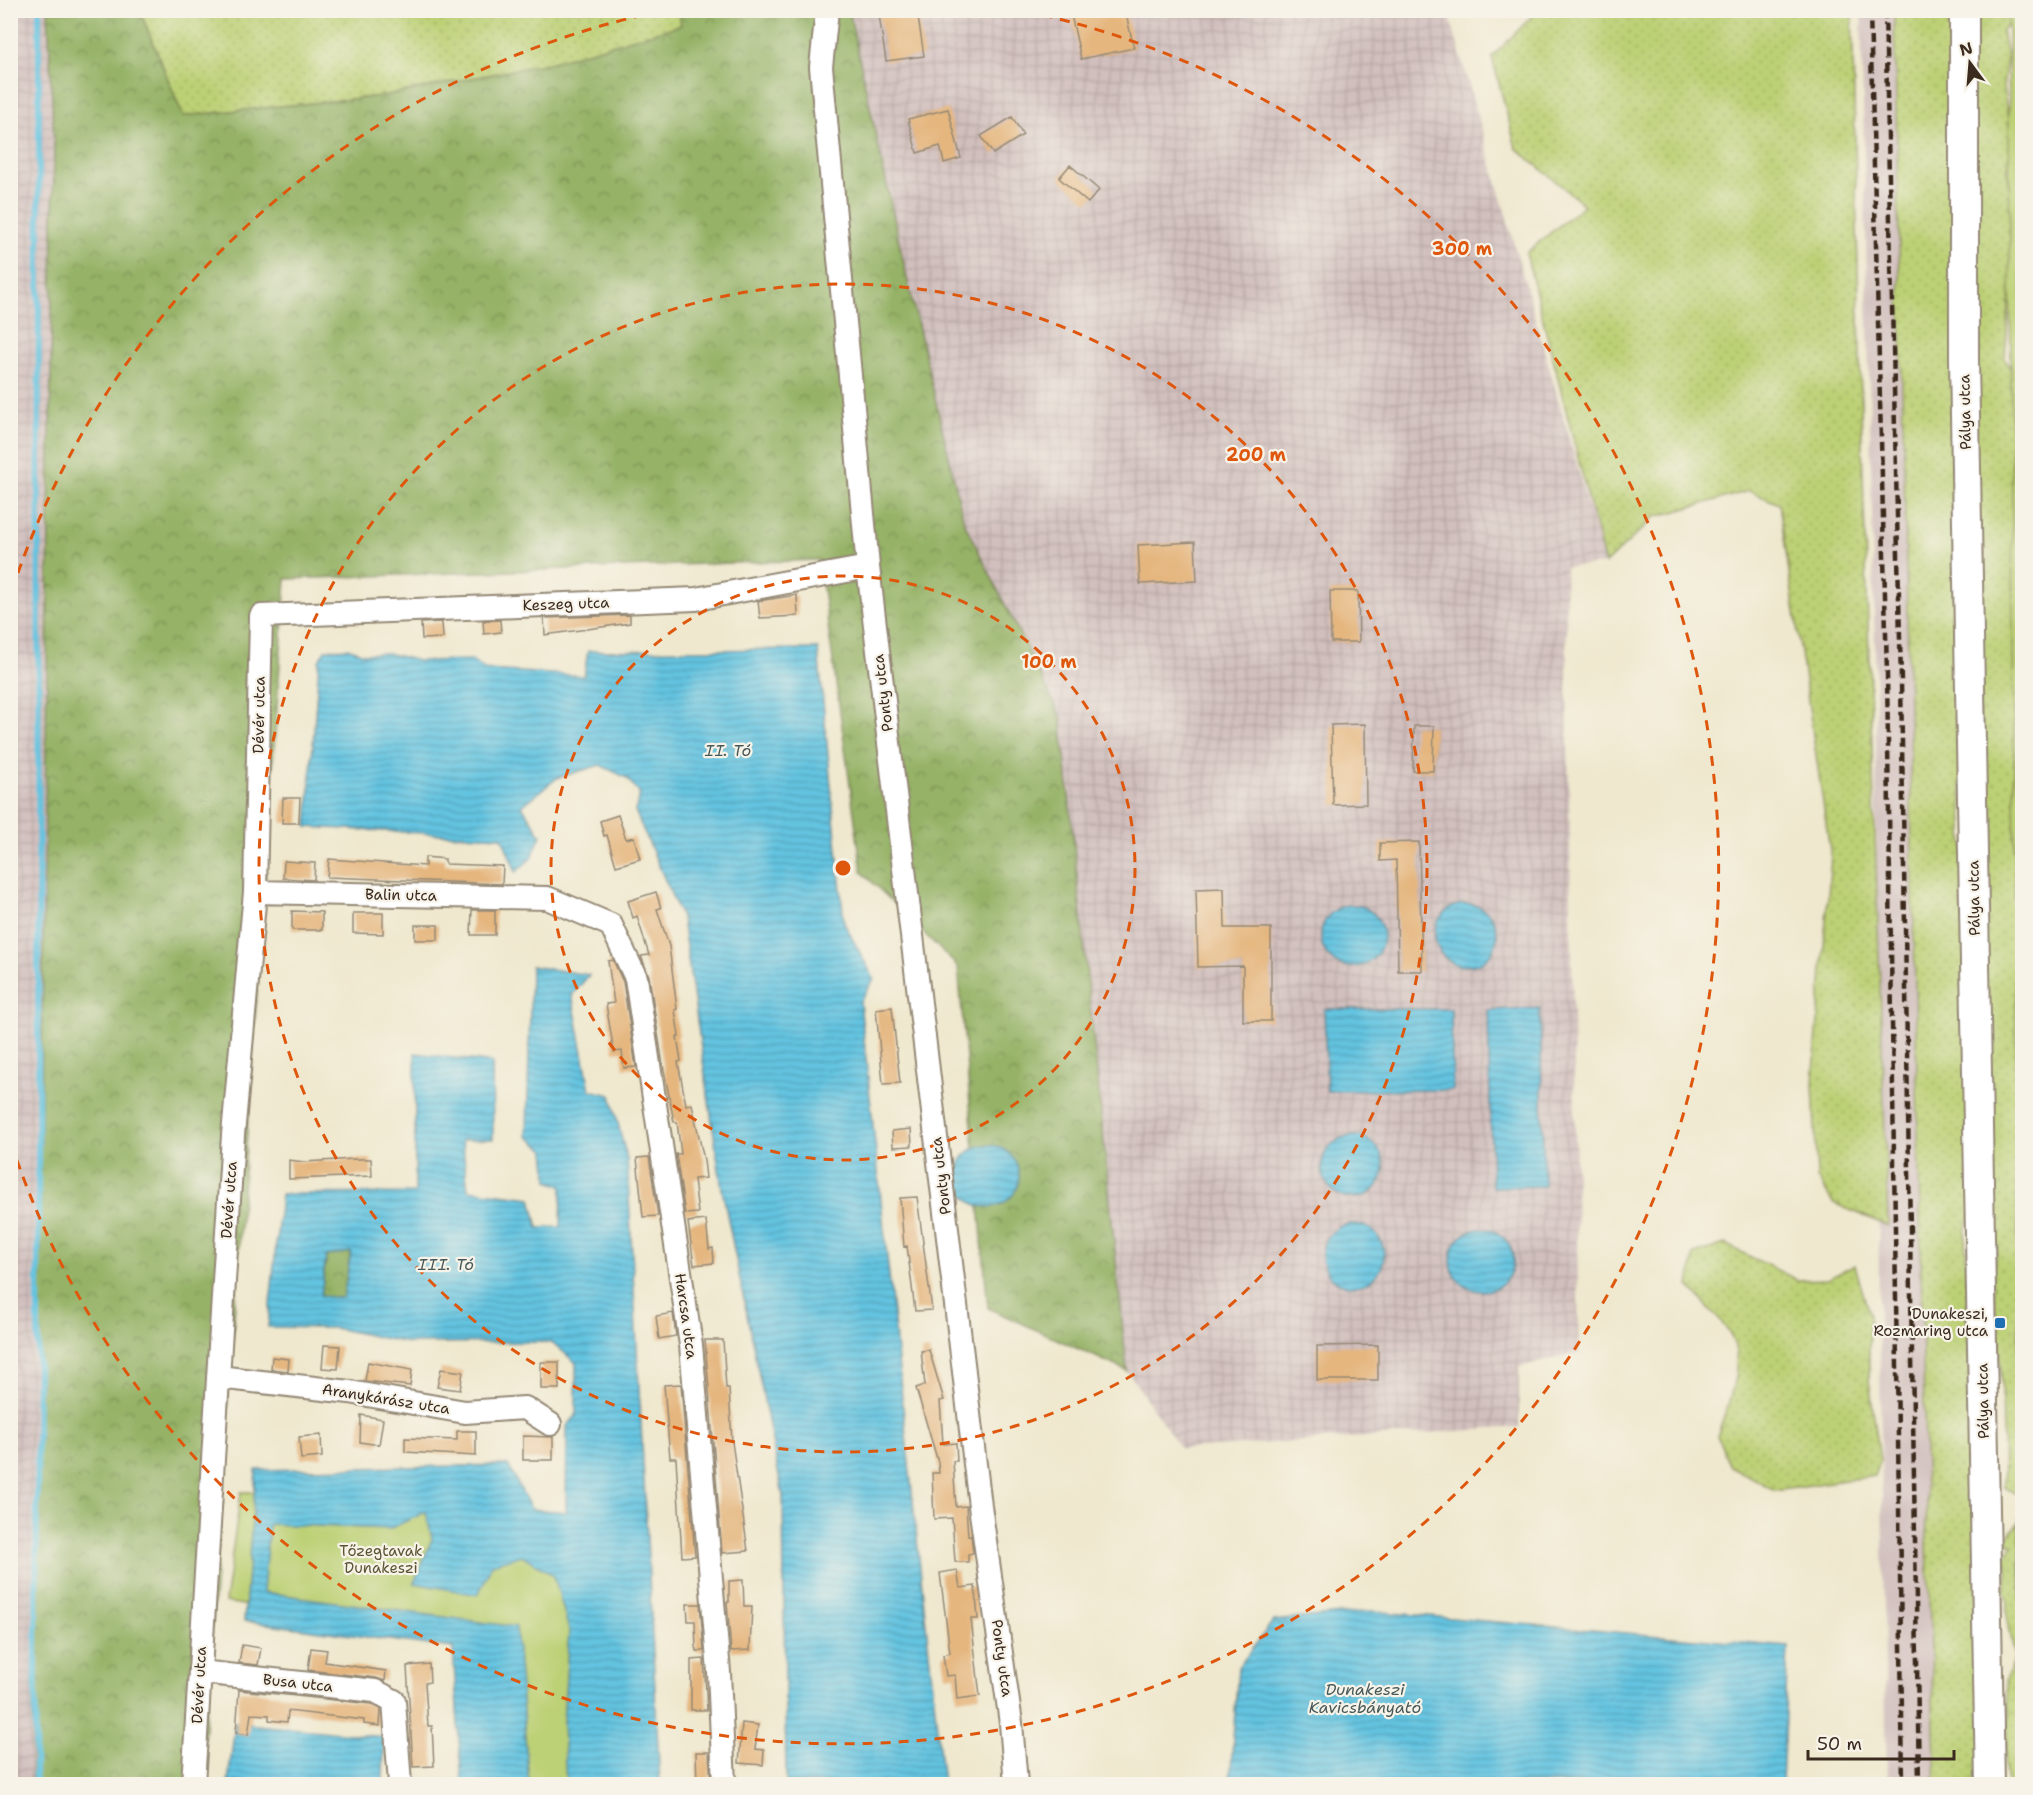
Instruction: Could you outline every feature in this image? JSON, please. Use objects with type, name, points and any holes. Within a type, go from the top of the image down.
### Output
[{"type":"street","name":"Ponty utca","points":[[827,10],[820,67],[868,567],[980,1506],[1011,1723],[1016,1785]]},
{"type":"street","name":"Pálya utca","points":[[1964,10],[1964,360],[1990,1785]]},
{"type":"street","name":"Keszeg utca","points":[[261,616],[696,599],[868,567]]},
{"type":"street","name":"Dévér utca","points":[[193,1785],[233,1136],[255,892],[261,616]]},
{"type":"street","name":"Balin utca","points":[[255,892],[547,898]]},
{"type":"street","name":"Harcsa utca","points":[[547,898],[611,925],[636,978],[691,1345],[719,1672],[724,1785]]},
{"type":"street","name":"Aranykárász utca","points":[[218,1377],[350,1392],[465,1412],[525,1408],[550,1424]]},
{"type":"street","name":"Busa utca","points":[[200,1672],[375,1691],[394,1701],[400,1785]]},
{"type":"shaded area","points":[[48,10],[54,145],[31,1784],[11,1784],[10,11]]},
{"type":"shaded area","points":[[849,11],[1448,11],[1605,564],[1565,567],[1579,1353],[1519,1367],[1519,1427],[1181,1449],[1127,1371],[1061,717],[964,522],[907,278]]},
{"type":"shaded area","points":[[1861,11],[1894,11],[1927,1543],[1936,1784],[1887,1784],[1879,1316],[1876,695]]},
{"type":"green space","points":[[679,10],[681,25],[549,63],[383,96],[183,116],[140,11]]},
{"type":"green space","points":[[1538,10],[1852,11],[1862,444],[1888,1226],[1833,1203],[1817,1177],[1813,1084],[1831,857],[1779,504],[1749,491],[1655,517],[1605,564],[1526,253],[1584,205],[1516,148],[1492,57]]},
{"type":"green space","points":[[48,11],[140,11],[183,116],[383,96],[549,63],[681,25],[679,11],[849,11],[907,278],[964,522],[1061,717],[1127,1371],[988,1308],[958,967],[862,872],[819,560],[286,579],[201,1784],[32,1784],[54,145]]},
{"type":"green space","points":[[1894,11],[2018,11],[2015,18],[2002,30],[2007,58],[2003,88],[2014,145],[2007,171],[2014,215],[2009,231],[2013,254],[2005,358],[2022,393],[2015,466],[2011,480],[2022,510],[2022,1496],[2004,1487],[2002,1383],[1992,1270],[1997,1249],[1987,1167],[1981,824],[1987,819],[1981,803],[1973,357],[1978,356],[1979,347],[1966,330],[1958,49],[1952,510],[1972,1084],[1973,1210],[1965,1231],[1985,1784],[1936,1784],[1927,1543]]},
{"type":"green space","points":[[2008,11],[2022,11],[2022,1784]]},
{"type":"green space","points":[[1725,1244],[1797,1280],[1828,1279],[1855,1265],[1869,1314],[1869,1380],[1880,1460],[1874,1476],[1774,1490],[1730,1466],[1717,1436],[1735,1375],[1736,1351],[1725,1327],[1689,1286],[1694,1254]]},
{"type":"green space","points":[[351,1251],[343,1299],[321,1297],[326,1256]]},
{"type":"green space","name":"Tőzegtavak Dunakeszi","points":[[241,1492],[448,1496],[598,1553],[605,1784],[504,1784],[498,1644],[225,1602]]},
{"type":"green space","points":[[2022,1519],[2022,1784],[2007,1784],[2004,1759],[2009,1713],[2006,1680],[2015,1657],[2006,1611],[2008,1601],[2005,1590],[2007,1572],[2005,1558],[2012,1546],[2006,1539]]},
{"type":"water","name":"II. Tó","points":[[347,648],[364,654],[387,653],[418,661],[471,660],[486,670],[584,676],[588,651],[818,649],[844,923],[874,979],[860,1002],[943,1784],[786,1784],[783,1496],[722,1189],[682,919],[635,811],[640,794],[627,778],[600,765],[557,778],[522,806],[541,835],[532,857],[516,872],[502,837],[307,827],[319,661],[325,650]]},
{"type":"water","points":[[1460,904],[1472,904],[1488,913],[1495,923],[1497,935],[1495,947],[1488,957],[1472,966],[1460,966],[1449,961],[1440,952],[1435,941],[1435,929],[1440,918],[1449,909]]},
{"type":"water","points":[[1346,905],[1358,905],[1374,914],[1381,924],[1383,936],[1381,948],[1374,958],[1358,967],[1346,967],[1335,962],[1326,953],[1321,942],[1321,930],[1326,919],[1335,910]]},
{"type":"water","name":"III. Tó","points":[[531,966],[589,975],[572,995],[590,1090],[611,1095],[627,1159],[660,1784],[566,1784],[563,1723],[569,1630],[554,1576],[522,1555],[492,1564],[478,1595],[414,1583],[432,1539],[426,1512],[389,1529],[269,1524],[263,1592],[516,1627],[529,1784],[462,1784],[453,1648],[244,1621],[256,1470],[508,1465],[531,1509],[566,1512],[567,1426],[576,1416],[576,1363],[552,1342],[408,1343],[334,1328],[268,1327],[281,1194],[415,1193],[415,1053],[492,1063],[493,1139],[462,1140],[468,1190],[531,1198],[538,1228],[561,1227],[562,1186],[548,1181],[545,1150],[527,1136]],"holes":[[[351,1252],[343,1298],[321,1296],[326,1256]]]},
{"type":"water","points":[[1540,1008],[1544,1186],[1492,1187],[1488,1010]]},
{"type":"water","points":[[1324,1009],[1451,1009],[1453,1090],[1327,1091]]},
{"type":"water","points":[[1347,1136],[1359,1136],[1375,1145],[1382,1155],[1384,1167],[1382,1179],[1375,1189],[1359,1198],[1347,1198],[1336,1193],[1327,1184],[1322,1173],[1322,1161],[1327,1150],[1336,1141]]},
{"type":"water","points":[[982,1145],[994,1145],[1010,1154],[1017,1164],[1019,1176],[1017,1188],[1010,1198],[994,1207],[982,1207],[971,1202],[962,1193],[957,1182],[957,1170],[962,1159],[971,1150]]},
{"type":"water","points":[[1347,1224],[1359,1224],[1375,1233],[1382,1243],[1384,1255],[1382,1267],[1375,1277],[1359,1286],[1347,1286],[1336,1281],[1327,1272],[1322,1261],[1322,1249],[1327,1238],[1336,1229]]},
{"type":"water","points":[[1476,1229],[1488,1229],[1504,1238],[1511,1248],[1513,1260],[1511,1272],[1504,1282],[1488,1291],[1476,1291],[1465,1286],[1456,1277],[1451,1266],[1451,1254],[1456,1243],[1465,1234]]},
{"type":"water","name":"Dunakeszi Kavicsbányató","points":[[1370,1611],[1788,1647],[1782,1784],[1230,1784],[1238,1668],[1273,1621]]},
{"type":"water","points":[[235,1723],[384,1737],[383,1784],[228,1784]]},
{"type":"building","points":[[917,10],[924,56],[886,61],[879,15]]},
{"type":"building","points":[[1070,10],[1125,10],[1134,48],[1081,59]]},
{"type":"building","points":[[948,109],[961,158],[944,163],[940,146],[917,153],[908,119]]},
{"type":"building","points":[[1012,117],[1023,135],[993,154],[981,136]]},
{"type":"building","points":[[1070,165],[1099,190],[1088,203],[1059,178]]},
{"type":"building","points":[[1195,542],[1197,581],[1140,584],[1138,545]]},
{"type":"building","points":[[1330,591],[1358,591],[1359,642],[1331,642]]},
{"type":"building","points":[[797,595],[798,616],[760,618],[758,601]]},
{"type":"building","points":[[630,615],[630,623],[545,635],[544,618]]},
{"type":"building","points":[[500,620],[501,632],[484,634],[483,621]]},
{"type":"building","points":[[442,622],[443,638],[422,639],[421,623]]},
{"type":"building","points":[[1365,724],[1366,804],[1333,805],[1331,725]]},
{"type":"building","points":[[1414,726],[1434,726],[1433,771],[1413,771]]},
{"type":"building","points":[[283,798],[300,798],[299,823],[282,823]]},
{"type":"building","points":[[618,815],[626,839],[634,837],[640,859],[616,866],[607,835],[604,836],[600,821]]},
{"type":"building","points":[[1419,842],[1422,971],[1398,971],[1396,860],[1380,861],[1380,843]]},
{"type":"building","points":[[425,857],[445,859],[445,864],[503,866],[502,884],[327,877],[329,859],[425,866]]},
{"type":"building","points":[[284,861],[315,863],[314,880],[283,878]]},
{"type":"building","points":[[1224,888],[1225,928],[1271,928],[1271,1021],[1243,1021],[1243,966],[1198,967],[1196,889]]},
{"type":"building","points":[[656,892],[661,908],[657,909],[669,946],[677,1009],[675,1010],[679,1036],[677,1037],[681,1061],[678,1062],[686,1105],[692,1104],[704,1160],[706,1178],[694,1179],[698,1213],[685,1214],[676,1154],[681,1154],[677,1122],[674,1122],[663,1065],[649,976],[641,956],[649,955],[637,916],[633,918],[628,901]]},
{"type":"building","points":[[472,910],[495,910],[495,935],[471,935]]},
{"type":"building","points":[[292,911],[322,912],[322,930],[292,930]]},
{"type":"building","points":[[353,913],[383,913],[383,934],[353,933]]},
{"type":"building","points":[[415,925],[438,925],[438,940],[415,940]]},
{"type":"building","points":[[613,960],[623,982],[636,1067],[624,1068],[622,1051],[614,1052],[606,1004],[614,1003],[608,961]]},
{"type":"building","points":[[892,1007],[900,1083],[883,1084],[876,1009]]},
{"type":"building","points":[[911,1129],[912,1146],[893,1147],[892,1131]]},
{"type":"building","points":[[649,1157],[658,1216],[643,1217],[637,1158]]},
{"type":"building","points":[[371,1159],[372,1176],[289,1179],[289,1160],[304,1162]]},
{"type":"building","points":[[917,1197],[932,1310],[915,1311],[907,1246],[904,1247],[900,1198]]},
{"type":"building","points":[[706,1220],[709,1249],[713,1248],[714,1263],[694,1265],[688,1222]]},
{"type":"building","points":[[673,1313],[676,1336],[659,1339],[656,1316]]},
{"type":"building","points":[[705,1340],[723,1340],[732,1442],[748,1551],[722,1553]]},
{"type":"building","points":[[324,1345],[340,1346],[338,1369],[322,1368]]},
{"type":"building","points":[[1378,1345],[1378,1380],[1317,1380],[1317,1346]]},
{"type":"building","points":[[929,1350],[944,1400],[940,1401],[943,1444],[956,1443],[957,1461],[953,1461],[956,1507],[966,1506],[968,1536],[971,1535],[973,1553],[968,1554],[968,1562],[955,1562],[952,1518],[934,1519],[932,1473],[939,1473],[938,1462],[916,1388],[925,1385],[921,1351]]},
{"type":"building","points":[[272,1357],[289,1359],[288,1371],[271,1369]]},
{"type":"building","points":[[368,1362],[412,1370],[410,1386],[365,1381]]},
{"type":"building","points":[[541,1362],[559,1362],[559,1389],[541,1389]]},
{"type":"building","points":[[441,1369],[463,1372],[460,1390],[437,1387]]},
{"type":"building","points":[[681,1384],[695,1556],[682,1557],[676,1458],[670,1458],[664,1385]]},
{"type":"building","points":[[361,1415],[383,1419],[379,1445],[360,1442]]},
{"type":"building","points":[[457,1431],[476,1431],[476,1456],[405,1452],[405,1438],[457,1440]]},
{"type":"building","points":[[321,1435],[322,1457],[301,1459],[299,1437]]},
{"type":"building","points":[[523,1436],[553,1437],[553,1460],[523,1460]]},
{"type":"building","points":[[957,1570],[960,1588],[975,1586],[978,1619],[971,1619],[980,1696],[957,1699],[955,1675],[946,1676],[943,1655],[950,1653],[940,1573]]},
{"type":"building","points":[[743,1580],[744,1606],[752,1606],[750,1650],[731,1651],[727,1602],[729,1602],[729,1581]]},
{"type":"building","points":[[687,1604],[700,1604],[704,1651],[696,1651],[695,1621],[688,1621]]},
{"type":"building","points":[[242,1645],[261,1648],[258,1665],[239,1663]]},
{"type":"building","points":[[311,1648],[327,1650],[325,1662],[386,1671],[385,1681],[308,1670]]},
{"type":"building","points":[[704,1659],[707,1710],[691,1710],[691,1660]]},
{"type":"building","points":[[429,1664],[430,1682],[425,1683],[428,1726],[432,1726],[434,1766],[413,1767],[407,1666]]},
{"type":"building","points":[[239,1690],[371,1704],[381,1709],[380,1726],[364,1724],[364,1720],[288,1711],[287,1722],[269,1720],[269,1715],[251,1714],[248,1735],[236,1733]]},
{"type":"building","points":[[742,1723],[758,1725],[755,1749],[764,1750],[763,1765],[739,1763]]},
{"type":"building","points":[[696,1752],[709,1752],[711,1785],[697,1785]]},
{"type":"waterway","points":[[35,1784],[38,1358],[39,10]]},
{"type":"railway","points":[[1870,10],[1887,673],[1903,1784]]},
{"type":"railway","points":[[1885,10],[1901,681],[1919,1784]]},
{"type":"place","name":"Dunakeszi, Rozmaring utca","points":[[2000,1323]]}]
